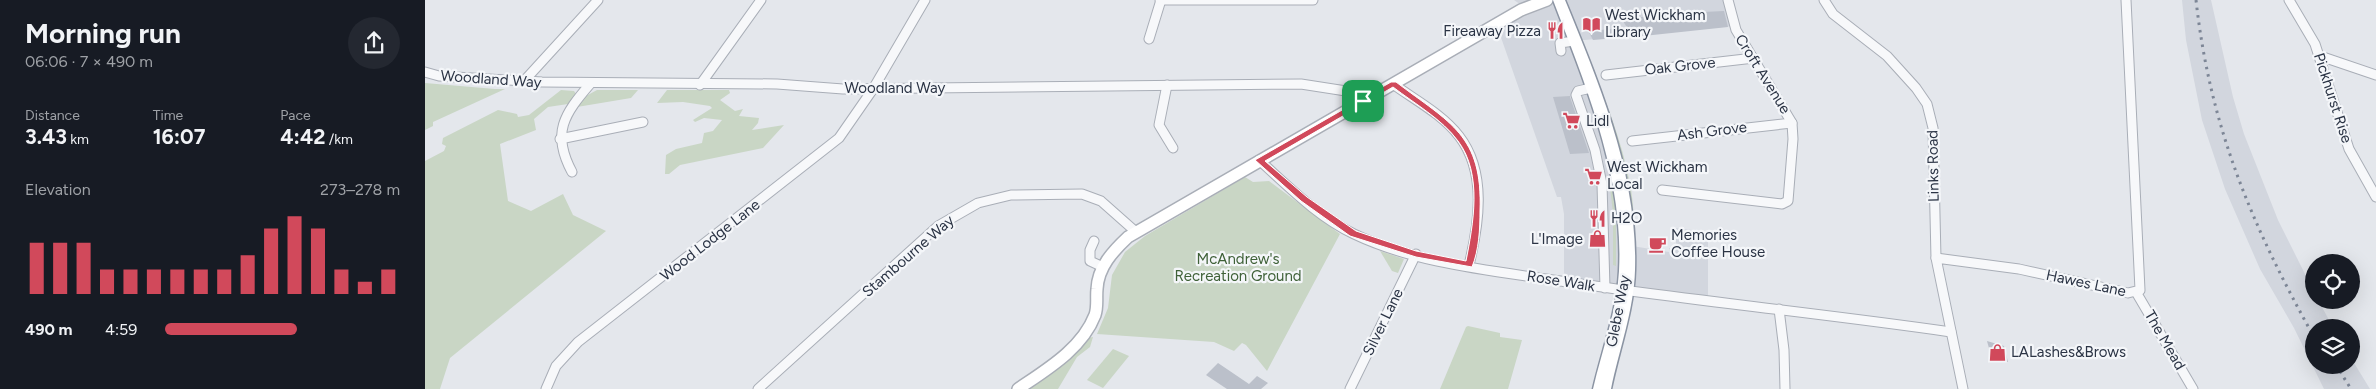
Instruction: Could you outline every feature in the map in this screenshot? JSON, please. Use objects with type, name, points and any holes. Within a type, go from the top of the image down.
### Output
[{"type":"highway","name":"Glebe Way","points":[[1559,0],[1615,157],[1622,193],[1627,272],[1601,389]]},
{"type":"street","points":[[524,81],[598,0]]},
{"type":"street","points":[[700,85],[761,0]]},
{"type":"street","name":"Wood Lodge Lane","points":[[546,389],[556,366],[578,342],[833,144],[845,132],[873,89],[925,0]]},
{"type":"street","points":[[1149,39],[1161,0],[1313,0]]},
{"type":"street","points":[[1019,389],[1056,361],[1087,329],[1095,312],[1097,287],[1103,267],[1114,251],[1136,232],[1521,10],[1547,0]]},
{"type":"street","name":"Croft Avenue","points":[[1662,190],[1785,204],[1789,199],[1793,139],[1792,123],[1736,30],[1728,0]]},
{"type":"street","name":"Links Road","points":[[1824,0],[1833,14],[1869,40],[1891,60],[1916,88],[1927,104],[1933,128],[1936,258]]},
{"type":"street","name":"Hawes Lane","points":[[1936,258],[2013,268],[2121,291],[2136,292],[2141,287],[2126,0]]},
{"type":"street","name":"Pickhurst Rise","points":[[2289,0],[2307,28],[2320,56],[2349,148],[2376,197]]},
{"type":"street","points":[[1561,51],[1560,42],[1574,41]]},
{"type":"street","points":[[2320,56],[2376,75]]},
{"type":"street","name":"Oak Grove","points":[[1606,75],[1754,58]]},
{"type":"street","name":"Woodland Way","points":[[425,72],[439,76],[524,81],[700,85],[773,84],[873,89],[1310,85],[1345,91],[1363,101]]},
{"type":"street","points":[[572,172],[561,153],[561,139],[566,114],[591,83]]},
{"type":"street","points":[[1393,84],[1453,130],[1462,140],[1472,161],[1476,175],[1478,199],[1475,239],[1469,265]]},
{"type":"street","points":[[1167,85],[1159,125],[1173,148]]},
{"type":"street","name":"Glebe Way","points":[[1591,88],[1578,91],[1576,95],[1597,158],[1604,208],[1605,288]]},
{"type":"street","points":[[561,139],[619,125],[643,122]]},
{"type":"street","name":"Ash Grove","points":[[1632,141],[1792,123]]},
{"type":"street","points":[[617,134],[619,125]]},
{"type":"street","points":[[1597,158],[1615,157]]},
{"type":"street","name":"Rose Walk","points":[[1259,160],[1304,199],[1349,231],[1366,239],[1416,254],[1469,265],[1624,291],[1951,332]]},
{"type":"street","name":"Stambourne Way","points":[[759,389],[938,226],[978,203],[1017,195],[1087,194],[1101,201],[1136,232]]},
{"type":"street","points":[[1094,241],[1090,250],[1089,261],[1103,267]]},
{"type":"street","name":"Silver Lane","points":[[1350,389],[1416,254]]},
{"type":"street","points":[[1936,258],[1963,389]]},
{"type":"street","name":"The Mead","points":[[2136,292],[2193,389]]},
{"type":"street","points":[[1779,309],[1784,350],[1785,389]]},
{"type":"shaded area","points":[[1514,0],[1728,0],[1734,26],[1574,41],[1605,127],[1626,245],[1669,252],[1669,248],[1676,248],[1676,228],[1708,232],[1708,301],[1564,282],[1564,214],[1561,197],[1557,197],[1498,29],[1524,7]]},
{"type":"shaded area","points":[[2182,0],[2211,0],[2233,97],[2244,134],[2278,220],[2305,274],[2305,309],[2323,309],[2329,319],[2305,319],[2305,350],[2260,269],[2225,189],[2202,120],[2186,40]]},
{"type":"shaded area","points":[[2360,373],[2370,389],[2324,389],[2317,374]]},
{"type":"green space","points":[[1586,56],[1588,56],[1606,103],[1627,168],[1634,214],[1635,245],[1632,245]]},
{"type":"green space","points":[[425,83],[505,89],[433,122],[433,126],[425,130]]},
{"type":"green space","points":[[561,90],[574,91],[576,94],[568,104],[548,107],[534,119],[536,130],[500,144],[508,201],[531,211],[563,194],[573,215],[606,231],[450,358],[440,389],[425,389],[425,161],[444,151],[446,146],[442,144],[443,138],[498,110],[517,114],[518,117],[529,115]]},
{"type":"green space","points":[[597,90],[638,90],[631,98],[577,107],[586,96]]},
{"type":"green space","points":[[667,90],[729,90],[730,93],[720,100],[735,111],[743,109],[739,116],[759,118],[758,123],[752,130],[784,125],[763,148],[680,165],[669,174],[665,174],[666,155],[676,149],[702,143],[704,133],[713,131],[722,120],[704,118],[695,122],[693,120],[712,108],[710,106],[683,102],[657,103]]},
{"type":"green space","name":"McAndrew's Recreation Ground","points":[[1245,177],[1253,182],[1269,181],[1340,234],[1267,371],[1246,345],[1242,343],[1234,351],[1214,342],[1097,334],[1108,308],[1112,275],[1125,252],[1145,236]]},
{"type":"green space","points":[[1609,179],[1613,179],[1616,201],[1616,266],[1613,265],[1613,213]]},
{"type":"green space","points":[[1380,251],[1404,259],[1398,273],[1392,271]]},
{"type":"green space","points":[[1468,326],[1500,333],[1500,337],[1522,340],[1508,389],[1440,389]]},
{"type":"green space","points":[[1093,337],[1090,347],[1077,357],[1058,389],[1028,389],[1088,338]]},
{"type":"green space","points":[[1113,349],[1129,356],[1103,388],[1087,380]]},
{"type":"building","points":[[1724,11],[1728,27],[1634,37],[1622,20],[1662,14]]},
{"type":"building","name":"West Wickham Library","points":[[1595,18],[1600,30],[1613,29],[1617,38],[1593,40],[1582,19]]},
{"type":"building","name":"Lidl","points":[[1570,96],[1589,153],[1570,154],[1553,97]]},
{"type":"building","name":"LALashes&Brows","points":[[1987,341],[2004,346],[2008,362],[1992,359]]},
{"type":"building","points":[[1218,363],[1249,384],[1257,376],[1268,383],[1261,389],[1227,389],[1206,375]]},
{"type":"railway","points":[[2196,0],[2212,91],[2237,175],[2271,255],[2305,320]]},
{"type":"railway","points":[[2342,374],[2351,389]]},
{"type":"place","name":"West Wickham Library","points":[[1591,24]]},
{"type":"place","name":"Fireaway Pizza","points":[[1555,31]]},
{"type":"place","name":"Lidl","points":[[1572,121]]},
{"type":"place","name":"West Wickham Local","points":[[1593,176]]},
{"type":"place","name":"H2O","points":[[1597,218]]},
{"type":"place","name":"L'Image","points":[[1597,239]]},
{"type":"place","name":"Memories Coffee House","points":[[1657,244]]},
{"type":"place","name":"LALashes&Brows","points":[[1997,352]]},
{"type":"route","points":[[1393,84],[1446,124],[1462,140],[1473,162],[1478,199],[1474,244],[1469,265],[1416,254],[1353,234],[1304,199],[1259,160],[1363,101],[1393,84]]}]
